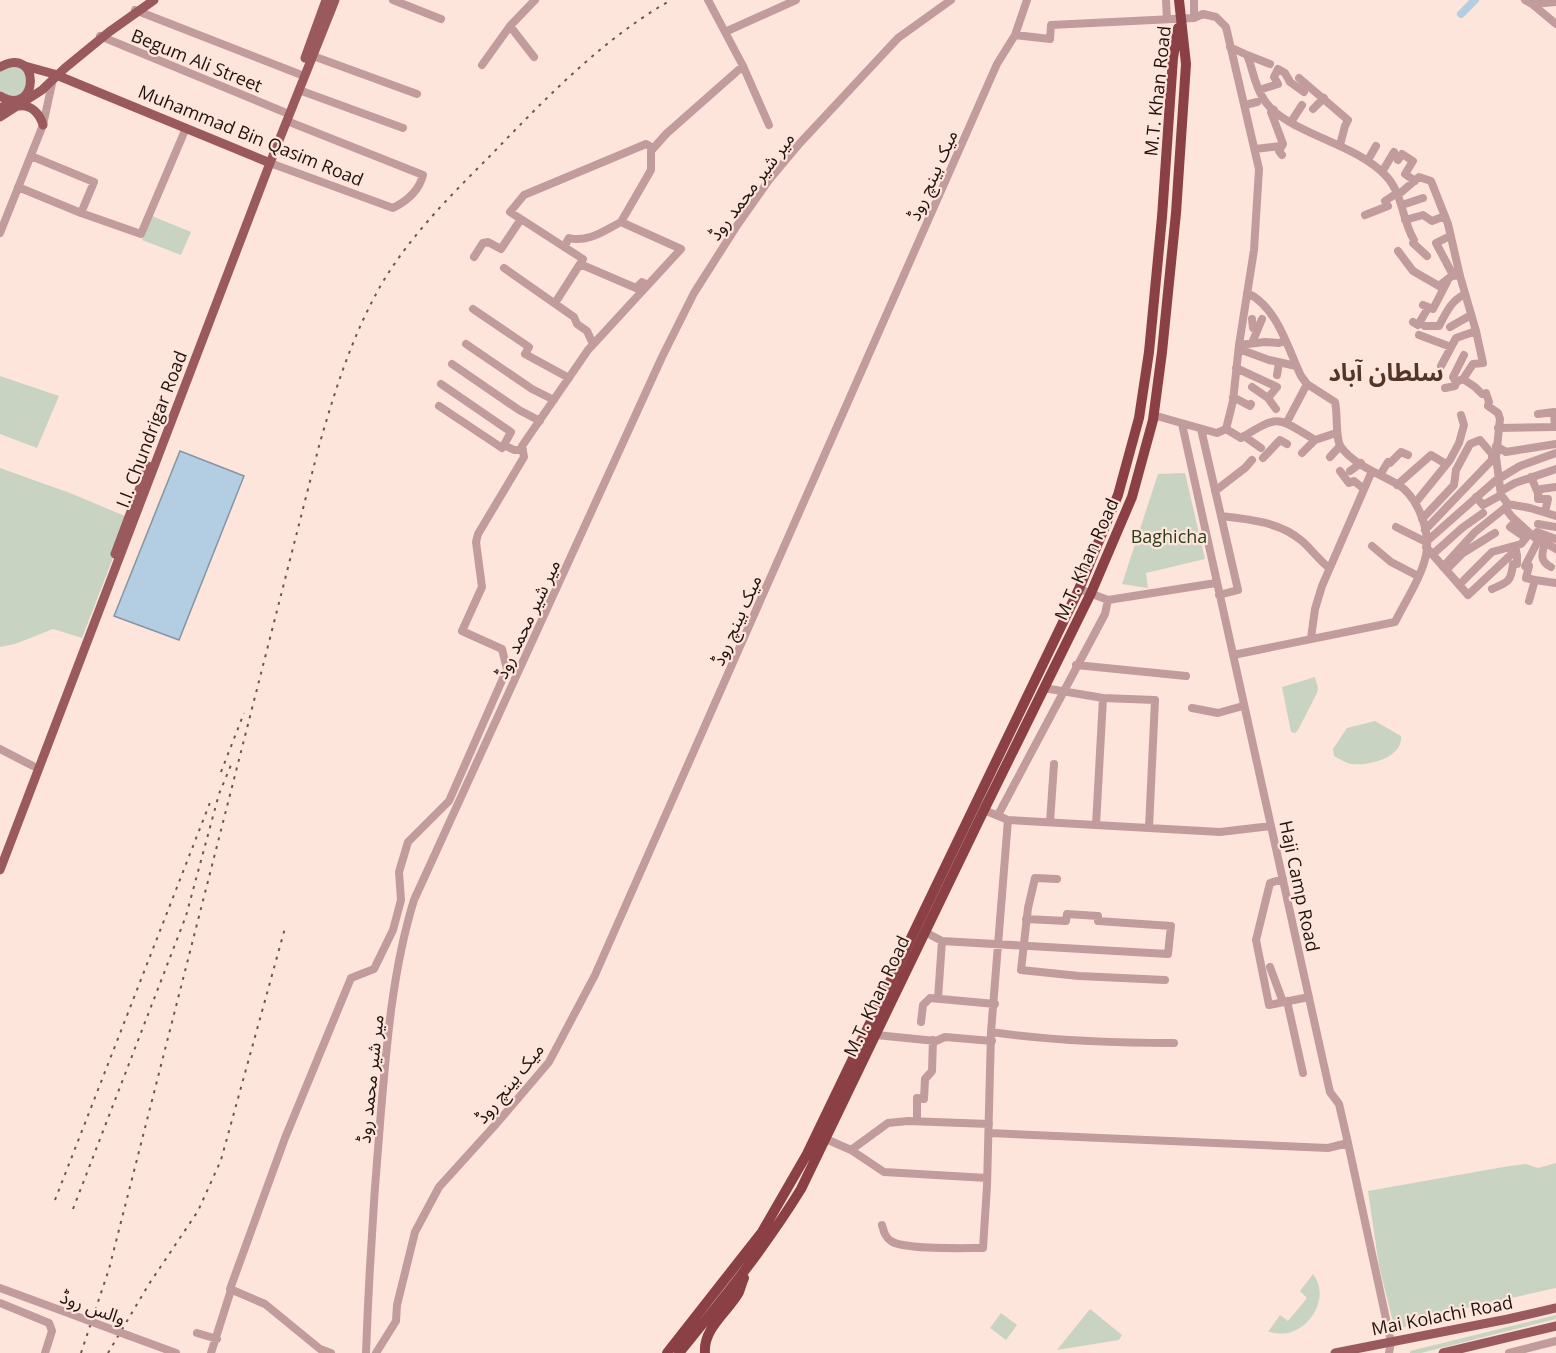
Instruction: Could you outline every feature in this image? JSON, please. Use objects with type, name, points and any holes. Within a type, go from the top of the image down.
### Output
[{"type":"highway","points":[[1179,0],[1180,18]]},
{"type":"highway","name":"M.T. Khan Road","points":[[675,1350],[747,1269],[775,1232],[801,1189],[1091,593],[1132,497],[1153,415],[1162,352],[1176,213],[1186,64],[1180,18]]},
{"type":"highway","name":"M.T. Khan Road","points":[[675,1350],[762,1232],[807,1154],[1079,588],[1118,495],[1140,418],[1149,352],[1163,203],[1173,58],[1180,18]]},
{"type":"highway","points":[[705,1353],[704,1346],[708,1335],[738,1293],[747,1269]]},
{"type":"main road","points":[[137,11],[148,0]]},
{"type":"main road","points":[[0,117],[55,76],[101,37],[154,0]]},
{"type":"main road","name":"I.I. Chundrigar Road","points":[[0,853],[285,117],[326,0]]},
{"type":"main road","name":"I.I. Chundrigar Road","points":[[285,117],[299,90],[334,0]]},
{"type":"main road","points":[[0,56],[4,65]]},
{"type":"main road","name":"Muhammad Bin Qasim Road","points":[[4,65],[25,66],[55,76],[267,162]]},
{"type":"main road","points":[[0,108],[19,101],[32,81],[25,66]]},
{"type":"main road","points":[[0,96],[19,101],[30,107],[40,116],[43,125]]},
{"type":"main road","name":"I.I. Chundrigar Road","points":[[0,870],[267,162]]},
{"type":"main road","name":"Mai Kolachi Road","points":[[1335,1353],[1556,1308]]},
{"type":"main road","name":"Mai Kolachi Road","points":[[1443,1353],[1556,1326]]},
{"type":"street","points":[[393,0],[441,19]]},
{"type":"street","points":[[482,65],[524,4],[535,0]]},
{"type":"street","points":[[708,0],[743,66],[769,125]]},
{"type":"street","points":[[724,32],[796,0]]},
{"type":"street","name":"میر شیر محمد روڈ","points":[[366,1353],[370,1240],[387,1038],[400,952],[414,900],[662,357],[694,293],[736,227],[797,146],[898,38],[951,0]]},
{"type":"street","points":[[1027,0],[1015,34],[1050,39],[1052,25],[1194,18],[1203,14],[1215,17],[1226,27],[1255,149],[1259,177],[1254,250],[1233,397],[1226,429]]},
{"type":"street","points":[[1166,0],[1167,19]]},
{"type":"street","points":[[1194,0],[1194,18]]},
{"type":"street","points":[[1529,2],[1556,2]]},
{"type":"street","points":[[1529,2],[1556,24]]},
{"type":"street","points":[[137,11],[299,74]]},
{"type":"street","points":[[510,26],[534,57]]},
{"type":"street","name":"میک ہینچ روڈ","points":[[376,1353],[396,1321],[397,1305],[415,1232],[439,1187],[549,1062],[596,975],[997,64],[1015,34]]},
{"type":"street","name":"Begum Ali Street","points":[[101,37],[423,175]]},
{"type":"street","points":[[1230,47],[1270,64]]},
{"type":"street","points":[[1247,55],[1254,82],[1265,102],[1274,110],[1291,122],[1368,160],[1392,183],[1402,205],[1413,243],[1427,256]]},
{"type":"street","points":[[313,56],[417,94]]},
{"type":"street","points":[[564,247],[569,238],[576,240],[593,237],[621,222],[651,170],[653,148],[743,66]]},
{"type":"street","points":[[1259,90],[1278,84],[1274,77],[1278,69],[1304,92]]},
{"type":"street","points":[[0,233],[43,125],[55,76]]},
{"type":"street","points":[[1299,78],[1348,120],[1340,145]]},
{"type":"street","points":[[299,90],[403,128]]},
{"type":"street","points":[[1313,109],[1324,98]]},
{"type":"street","points":[[1245,105],[1257,102]]},
{"type":"street","points":[[1291,122],[1302,105]]},
{"type":"street","points":[[1274,110],[1271,112],[1272,125],[1283,144],[1279,151],[1282,155]]},
{"type":"street","points":[[18,187],[141,234],[186,128]]},
{"type":"street","points":[[1266,138],[1268,148]]},
{"type":"street","points":[[555,303],[583,259],[510,212],[524,195],[646,144],[653,148]]},
{"type":"street","points":[[1255,149],[1281,146]]},
{"type":"street","points":[[1368,160],[1376,146]]},
{"type":"street","points":[[1382,172],[1396,156],[1402,154],[1413,161],[1405,174],[1415,181]]},
{"type":"street","points":[[31,156],[94,182],[81,213]]},
{"type":"street","name":"Muhammad Bin Qasim Road","points":[[267,162],[393,208],[408,199],[421,184],[423,175]]},
{"type":"street","points":[[1365,215],[1386,204],[1422,177],[1431,181],[1445,216],[1450,236],[1454,276],[1433,309],[1425,307],[1418,325],[1413,322]]},
{"type":"street","points":[[1402,205],[1423,198]]},
{"type":"street","points":[[1405,220],[1424,215],[1432,221],[1445,216]]},
{"type":"street","points":[[474,257],[483,243],[488,242],[501,249],[521,219]]},
{"type":"street","points":[[211,1353],[285,1138],[351,978],[375,969],[393,930],[401,900],[399,872],[408,842],[449,801],[507,669],[502,649],[462,631],[482,587],[476,542],[478,534],[524,457],[522,446],[593,344],[681,249],[621,222]]},
{"type":"street","points":[[1446,388],[1455,386],[1473,364],[1483,363],[1465,294],[1436,243],[1450,236]]},
{"type":"street","points":[[1398,251],[1413,271],[1439,285],[1454,276]]},
{"type":"street","points":[[580,264],[636,288],[642,282],[648,285]]},
{"type":"street","points":[[504,268],[574,317],[577,324],[587,331],[593,344]]},
{"type":"street","points":[[1233,655],[1395,622],[1418,576],[1425,558],[1426,545],[1425,530],[1416,502],[1397,485],[1372,471],[1340,446],[1336,433],[1338,424],[1335,402],[1307,384],[1271,314],[1255,297],[1247,293]]},
{"type":"street","points":[[1425,326],[1439,326],[1450,304],[1465,294]]},
{"type":"street","points":[[473,309],[530,347],[525,354],[569,378]]},
{"type":"street","points":[[1450,327],[1472,315]]},
{"type":"street","points":[[1252,319],[1253,328],[1257,331]]},
{"type":"street","points":[[1252,344],[1262,319]]},
{"type":"street","points":[[1441,366],[1456,338],[1476,331]]},
{"type":"street","points":[[1419,335],[1451,347]]},
{"type":"street","points":[[1239,347],[1285,341]]},
{"type":"street","points":[[466,344],[532,389],[554,400]]},
{"type":"street","points":[[1239,347],[1279,363],[1296,366]]},
{"type":"street","points":[[1425,530],[1494,460],[1500,419],[1498,413],[1488,406],[1489,402],[1484,393],[1453,377],[1464,355]]},
{"type":"street","points":[[1277,375],[1279,363]]},
{"type":"street","points":[[452,364],[519,410],[540,421]]},
{"type":"street","points":[[1236,368],[1277,387],[1268,398]]},
{"type":"street","points":[[439,406],[502,448],[511,432],[441,384]]},
{"type":"street","points":[[1287,422],[1307,384]]},
{"type":"street","points":[[1252,387],[1268,398],[1276,409]]},
{"type":"street","points":[[1233,397],[1250,406],[1251,404]]},
{"type":"street","points":[[1498,428],[1556,427],[1554,412],[1538,414]]},
{"type":"street","points":[[1153,415],[1217,433],[1226,429]]},
{"type":"street","points":[[1416,502],[1456,449],[1463,431],[1464,421],[1461,415]]},
{"type":"street","points":[[1226,429],[1241,438],[1264,424],[1275,421],[1287,422],[1315,440]]},
{"type":"street","name":"Haji Camp Road","points":[[1182,424],[1330,1092],[1339,1104],[1348,1143],[1391,1342],[1389,1353]]},
{"type":"street","points":[[1201,429],[1238,590],[1219,595]]},
{"type":"street","points":[[1302,453],[1315,440],[1336,433]]},
{"type":"street","points":[[1244,436],[1261,448]]},
{"type":"street","points":[[1263,458],[1280,440],[1287,444]]},
{"type":"street","points":[[1422,519],[1454,485],[1456,470],[1470,444],[1480,440],[1492,454],[1501,493],[1515,521],[1556,549]]},
{"type":"street","points":[[1497,446],[1506,452],[1556,444]]},
{"type":"street","points":[[504,445],[514,450],[523,450]]},
{"type":"street","points":[[1330,457],[1340,446]]},
{"type":"street","points":[[1380,475],[1388,462],[1390,463],[1401,452],[1420,465]]},
{"type":"street","points":[[1426,545],[1476,497],[1499,479],[1520,466],[1556,453]]},
{"type":"street","points":[[1397,485],[1431,455],[1446,464]]},
{"type":"street","points":[[1215,491],[1252,460]]},
{"type":"street","points":[[1350,471],[1361,463]]},
{"type":"street","points":[[1476,497],[1483,505],[1531,477],[1556,469]]},
{"type":"street","points":[[1340,471],[1349,483],[1354,480],[1364,489]]},
{"type":"street","points":[[1311,638],[1322,586],[1372,471]]},
{"type":"street","points":[[1531,477],[1538,493],[1538,500],[1548,499],[1545,512]]},
{"type":"street","points":[[1538,493],[1541,489],[1556,487]]},
{"type":"street","points":[[1444,568],[1475,532],[1507,506],[1556,516]]},
{"type":"street","points":[[1433,554],[1483,513]]},
{"type":"street","points":[[1221,516],[1282,528],[1301,541],[1329,568]]},
{"type":"street","points":[[1396,526],[1426,545],[1468,595],[1526,538],[1510,529],[1515,521]]},
{"type":"street","points":[[1538,524],[1556,527]]},
{"type":"street","points":[[1551,567],[1543,562],[1537,532],[1556,539]]},
{"type":"street","points":[[1444,568],[1495,533]]},
{"type":"street","points":[[1539,539],[1525,566],[1528,566],[1526,578],[1556,583]]},
{"type":"street","points":[[1372,546],[1391,562],[1418,576]]},
{"type":"street","points":[[1492,589],[1510,579],[1513,564],[1517,564],[1517,546]]},
{"type":"street","points":[[1459,585],[1492,552],[1517,546],[1532,550]]},
{"type":"street","points":[[1529,601],[1534,580]]},
{"type":"street","points":[[1079,588],[1108,600],[1216,583]]},
{"type":"street","points":[[998,816],[1062,691],[1105,614],[1108,600]]},
{"type":"street","points":[[1077,665],[1186,676]]},
{"type":"street","points":[[1044,688],[1103,698],[1155,700],[1149,828]]},
{"type":"street","points":[[1096,825],[1103,698]]},
{"type":"street","points":[[1192,708],[1218,713],[1243,706]]},
{"type":"street","points":[[0,748],[33,766]]},
{"type":"street","points":[[1050,822],[1054,764]]},
{"type":"street","points":[[984,810],[1008,820],[1220,832],[1271,826]]},
{"type":"street","points":[[882,1225],[885,1235],[893,1244],[982,1248],[987,1178],[991,1032],[1008,820]]},
{"type":"street","points":[[1057,879],[1035,878],[1022,944],[1021,970],[1079,976],[1165,980]]},
{"type":"street","points":[[1283,879],[1270,883],[1256,940],[1269,1005],[1309,997]]},
{"type":"street","points":[[925,932],[942,941],[1168,954],[1171,926],[1098,921],[1098,916],[1067,914],[1066,921],[1026,920]]},
{"type":"street","points":[[938,998],[942,941]]},
{"type":"street","points":[[1270,967],[1285,1001],[1303,1073]]},
{"type":"street","points":[[921,1022],[923,1005],[930,998],[995,1004]]},
{"type":"street","points":[[991,1032],[1100,1043],[1174,1043]]},
{"type":"street","points":[[876,1035],[933,1040],[945,1037],[992,1041]]},
{"type":"street","points":[[917,1121],[917,1098],[924,1099],[925,1079],[932,1071],[933,1040]]},
{"type":"street","points":[[851,1150],[888,1124],[917,1121],[989,1129],[1328,1148],[1348,1143]]},
{"type":"street","points":[[826,1139],[851,1150],[884,1172],[987,1178]]},
{"type":"street","name":"والس روڈ","points":[[0,1288],[176,1353]]},
{"type":"street","points":[[231,1290],[265,1304],[320,1349],[331,1353]]},
{"type":"street","points":[[0,1303],[49,1323],[52,1331],[45,1353]]},
{"type":"street","points":[[197,1333],[217,1339]]},
{"type":"street","points":[[1509,1353],[1556,1341]]},
{"type":"green space","points":[[4,64],[28,70],[23,97],[0,96],[0,67]]},
{"type":"green space","points":[[152,216],[191,232],[181,255],[142,240]]},
{"type":"green space","points":[[0,376],[59,396],[37,448],[0,434]]},
{"type":"green space","points":[[0,468],[125,516],[113,558],[82,638],[53,629],[15,644],[0,647]]},
{"type":"green space","name":"Baghicha","points":[[1185,473],[1205,559],[1146,573],[1148,588],[1122,584],[1158,474]]},
{"type":"green space","points":[[1315,677],[1317,693],[1298,730],[1295,733],[1291,732],[1282,687]]},
{"type":"green space","points":[[1375,721],[1401,736],[1397,750],[1384,759],[1367,764],[1347,763],[1334,756],[1333,749],[1347,728]]},
{"type":"green space","points":[[1556,1163],[1556,1288],[1466,1308],[1395,1330],[1379,1266],[1368,1191],[1509,1166],[1526,1164],[1538,1168]]},
{"type":"green space","points":[[1313,1274],[1320,1291],[1317,1308],[1312,1316],[1306,1323],[1291,1332],[1283,1334],[1268,1332],[1280,1315],[1288,1321],[1307,1298],[1300,1291]]},
{"type":"green space","points":[[1090,1309],[1122,1335],[1119,1340],[1057,1350]]},
{"type":"green space","points":[[1001,1313],[1017,1325],[1006,1340],[990,1328]]},
{"type":"green space","points":[[1556,1315],[1556,1319],[1421,1353],[1410,1353],[1410,1351]]},
{"type":"water","points":[[180,451],[244,476],[179,640],[114,616]]},
{"type":"waterway","points":[[1461,14],[1475,0]]},
{"type":"railway","points":[[81,1353],[109,1269],[319,446],[338,384],[361,324],[381,285],[404,250],[460,187],[531,114],[597,52],[645,16],[671,0]]},
{"type":"railway","points":[[221,772],[244,713]]},
{"type":"railway","points":[[73,1209],[186,916],[219,794],[231,765]]},
{"type":"railway","points":[[55,1200],[211,800]]},
{"type":"railway","points":[[108,1353],[149,1284],[198,1211],[221,1160],[285,928]]},
{"type":"district","name":"سلطان آباد","points":[[1386,371]]}]
